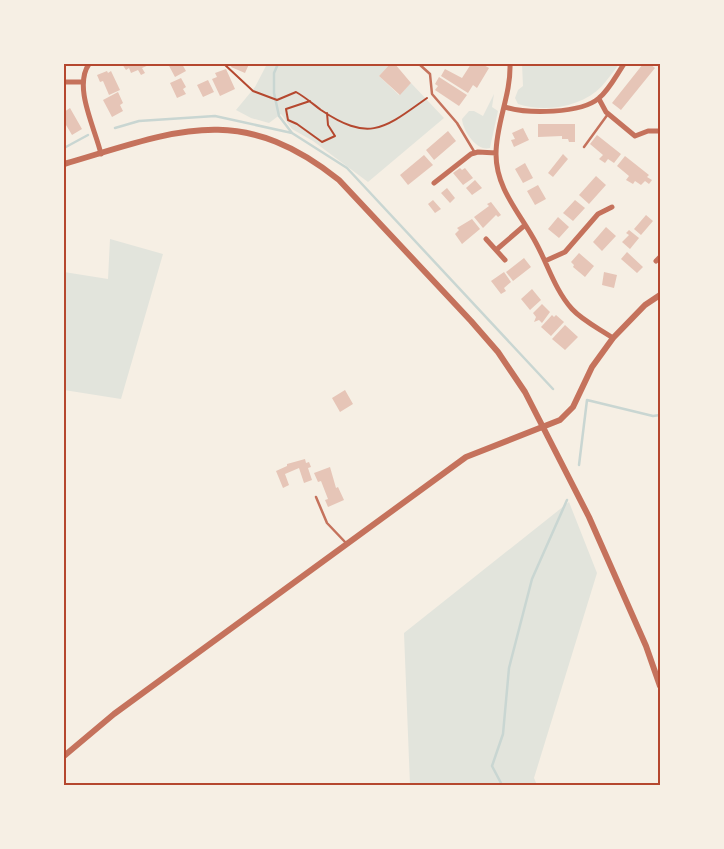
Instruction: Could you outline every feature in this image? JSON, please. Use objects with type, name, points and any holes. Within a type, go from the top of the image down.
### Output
[{"type":"street","points":[[90,64],[85,70],[82,88],[102,154]]},
{"type":"street","points":[[510,64],[505,107],[499,127],[496,153],[500,182],[545,261],[560,293],[574,312],[613,338]]},
{"type":"street","points":[[505,107],[528,112],[554,112],[599,99],[624,64]]},
{"type":"street","points":[[64,82],[82,82]]},
{"type":"street","points":[[599,99],[608,114],[634,136],[648,131],[659,131]]},
{"type":"street","points":[[64,164],[143,140],[177,133],[220,130],[260,135],[286,145],[319,164],[355,196],[498,352],[525,392],[589,517],[646,646],[660,686]]},
{"type":"street","points":[[434,183],[475,153],[496,153]]},
{"type":"street","points":[[545,261],[565,252],[598,214],[612,207]]},
{"type":"street","points":[[496,250],[525,225]]},
{"type":"street","points":[[486,239],[505,260]]},
{"type":"street","points":[[656,261],[660,257]]},
{"type":"street","points":[[64,756],[114,714],[466,457],[544,427],[567,415],[592,367],[613,338],[639,311],[660,295]]},
{"type":"lane","points":[[419,64],[430,74],[432,94],[457,123],[475,153]]},
{"type":"lane","points":[[584,147],[608,114]]},
{"type":"lane","points":[[316,497],[327,522],[347,544]]},
{"type":"path","points":[[224,64],[253,91],[277,100],[296,92],[344,123],[364,129],[381,128],[432,94]]},
{"type":"path","points":[[310,102],[286,109],[286,114],[288,120],[298,124],[322,142],[335,136],[328,125],[327,114]]},
{"type":"shaded area","points":[[267,64],[390,64],[379,76],[399,95],[411,83],[444,118],[368,182],[313,141],[292,129],[281,114],[269,123],[251,118],[236,110],[255,87]]},
{"type":"shaded area","points":[[522,64],[619,64],[602,86],[584,99],[563,106],[540,108],[518,104],[515,98],[518,90],[523,86]]},
{"type":"shaded area","points":[[494,94],[492,107],[498,111],[490,148],[480,147],[468,135],[462,119],[469,111],[474,111],[483,116]]},
{"type":"shaded area","points":[[110,239],[163,254],[121,399],[64,390],[64,272],[108,279]]},
{"type":"shaded area","points":[[569,502],[597,573],[534,778],[537,785],[410,785],[404,633]]},
{"type":"building","points":[[122,64],[151,64],[142,68],[145,73],[141,75],[138,70],[131,73],[129,68],[126,70]]},
{"type":"building","points":[[168,64],[182,64],[186,71],[175,77]]},
{"type":"building","points":[[232,64],[249,64],[245,73],[231,67]]},
{"type":"building","points":[[390,64],[395,64],[411,83],[400,95],[379,76]]},
{"type":"building","points":[[471,64],[482,64],[489,68],[477,88],[473,85],[468,93],[441,76],[445,69],[462,78]]},
{"type":"building","points":[[643,64],[650,64],[655,68],[621,110],[612,103]]},
{"type":"building","points":[[226,69],[235,89],[220,96],[212,79],[217,77],[215,73]]},
{"type":"building","points":[[107,71],[108,73],[111,71],[120,90],[109,95],[103,81],[100,82],[97,75]]},
{"type":"building","points":[[439,77],[467,95],[459,106],[435,90],[438,86],[435,84]]},
{"type":"building","points":[[181,78],[186,87],[183,89],[186,94],[177,98],[170,83]]},
{"type":"building","points":[[208,80],[214,92],[203,97],[197,85]]},
{"type":"building","points":[[118,92],[123,103],[120,105],[123,111],[112,117],[103,100]]},
{"type":"building","points":[[70,108],[82,129],[72,135],[66,125],[64,126],[64,112]]},
{"type":"building","points":[[538,124],[575,124],[575,142],[562,139],[562,136],[538,137]]},
{"type":"building","points":[[523,128],[529,140],[514,147],[511,140],[515,139],[512,133]]},
{"type":"building","points":[[448,131],[456,141],[434,160],[426,150]]},
{"type":"building","points":[[597,135],[621,154],[614,163],[608,159],[605,163],[599,159],[603,155],[590,144]]},
{"type":"building","points":[[563,154],[568,159],[553,177],[548,173]]},
{"type":"building","points":[[424,155],[433,165],[408,185],[400,175]]},
{"type":"building","points":[[625,156],[649,175],[647,177],[652,180],[649,184],[645,181],[641,185],[635,181],[633,184],[626,180],[629,176],[617,166]]},
{"type":"building","points":[[525,163],[533,178],[523,183],[515,169]]},
{"type":"building","points":[[460,168],[462,170],[465,168],[473,178],[463,185],[453,173]]},
{"type":"building","points":[[596,176],[606,185],[589,204],[579,195]]},
{"type":"building","points":[[475,180],[482,188],[472,195],[466,188]]},
{"type":"building","points":[[538,185],[546,199],[535,205],[527,191]]},
{"type":"building","points":[[447,188],[455,198],[450,203],[441,193]]},
{"type":"building","points":[[433,200],[441,209],[435,213],[428,204]]},
{"type":"building","points":[[575,200],[585,208],[573,221],[563,213]]},
{"type":"building","points":[[491,202],[501,215],[498,217],[496,215],[483,228],[474,217],[489,206],[487,204]]},
{"type":"building","points":[[646,215],[653,221],[641,235],[634,229]]},
{"type":"building","points":[[558,217],[569,227],[559,238],[548,229]]},
{"type":"building","points":[[472,219],[480,229],[462,244],[455,234],[459,230],[457,228]]},
{"type":"building","points":[[606,227],[616,236],[602,251],[593,242]]},
{"type":"building","points":[[629,230],[639,238],[630,249],[622,242],[629,235],[626,233]]},
{"type":"building","points":[[627,252],[643,267],[637,273],[621,259]]},
{"type":"building","points":[[579,253],[594,266],[585,277],[573,267],[574,265],[571,262]]},
{"type":"building","points":[[524,258],[531,267],[513,281],[506,272]]},
{"type":"building","points":[[504,272],[511,282],[504,288],[506,291],[501,294],[491,281]]},
{"type":"building","points":[[604,272],[617,275],[614,288],[602,285]]},
{"type":"building","points":[[532,289],[541,300],[530,310],[521,299]]},
{"type":"building","points":[[542,304],[550,312],[542,323],[539,320],[534,322],[536,317],[533,313]]},
{"type":"building","points":[[552,315],[554,317],[556,315],[564,322],[551,336],[541,327]]},
{"type":"building","points":[[565,325],[578,337],[565,350],[552,339]]},
{"type":"building","points":[[345,390],[353,404],[340,412],[332,398]]},
{"type":"building","points":[[305,459],[306,463],[309,462],[311,467],[308,468],[312,480],[304,483],[299,468],[285,474],[289,485],[283,488],[276,471],[287,466],[287,464]]},
{"type":"building","points":[[330,467],[336,488],[338,487],[344,500],[328,507],[325,500],[328,499],[321,481],[318,482],[314,473]]},
{"type":"waterway","points":[[278,64],[274,73],[274,93],[279,116],[292,133],[347,168],[553,389]]},
{"type":"waterway","points":[[115,128],[139,121],[215,116],[292,133]]},
{"type":"waterway","points":[[64,148],[88,135]]},
{"type":"waterway","points":[[579,465],[587,400],[653,416],[660,415]]},
{"type":"waterway","points":[[502,785],[492,766],[503,734],[509,668],[532,579],[567,500]]}]
